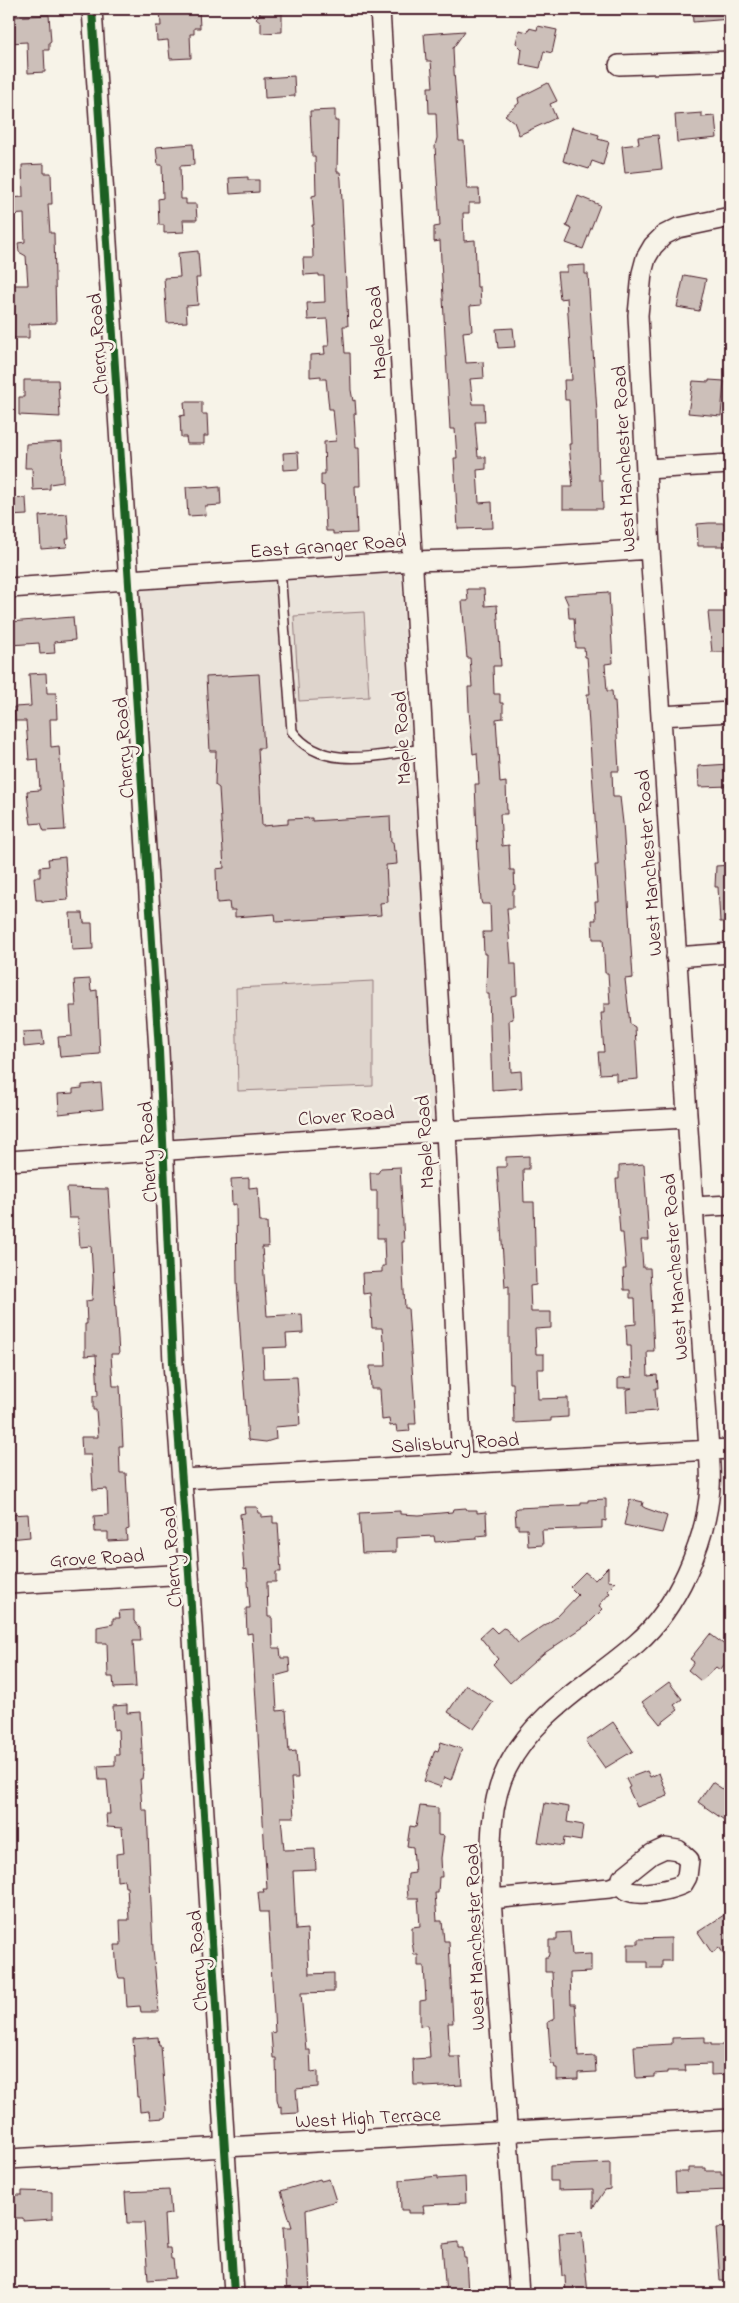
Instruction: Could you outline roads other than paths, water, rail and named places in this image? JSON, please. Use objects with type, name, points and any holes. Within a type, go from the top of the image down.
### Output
[{"type":"street","name":"Cherry Road","points":[[92,9],[164,1151],[173,1363],[234,2294]]},
{"type":"street","name":"Maple Road","points":[[380,9],[446,1131],[462,1464]]},
{"type":"street","points":[[619,66],[730,61]]},
{"type":"street","name":"West Manchester Road","points":[[519,2294],[506,2132],[491,1899],[491,1846],[496,1797],[506,1769],[526,1738],[554,1708],[638,1642],[667,1609],[682,1584],[701,1535],[710,1489],[650,549],[638,315],[642,273],[646,258],[653,246],[664,235],[678,228],[730,217]]},
{"type":"street","points":[[646,469],[730,464]]},
{"type":"street","name":"East Granger Road","points":[[9,588],[280,570],[519,558],[650,549]]},
{"type":"street","points":[[661,716],[730,712]]},
{"type":"street","points":[[676,956],[730,953]]},
{"type":"street","name":"Clover Road","points":[[9,1161],[446,1131],[687,1118]]},
{"type":"street","points":[[692,1207],[730,1205]]},
{"type":"street","name":"Salisbury Road","points":[[182,1479],[730,1449]]},
{"type":"street","name":"Grove Road","points":[[9,1584],[188,1574]]},
{"type":"street","points":[[491,1899],[610,1888],[620,1884]]},
{"type":"street","name":"West High Terrace","points":[[9,2159],[730,2119]]},
{"type":"lane","points":[[280,570],[292,732],[299,742],[323,755],[347,759],[424,749]]}]
